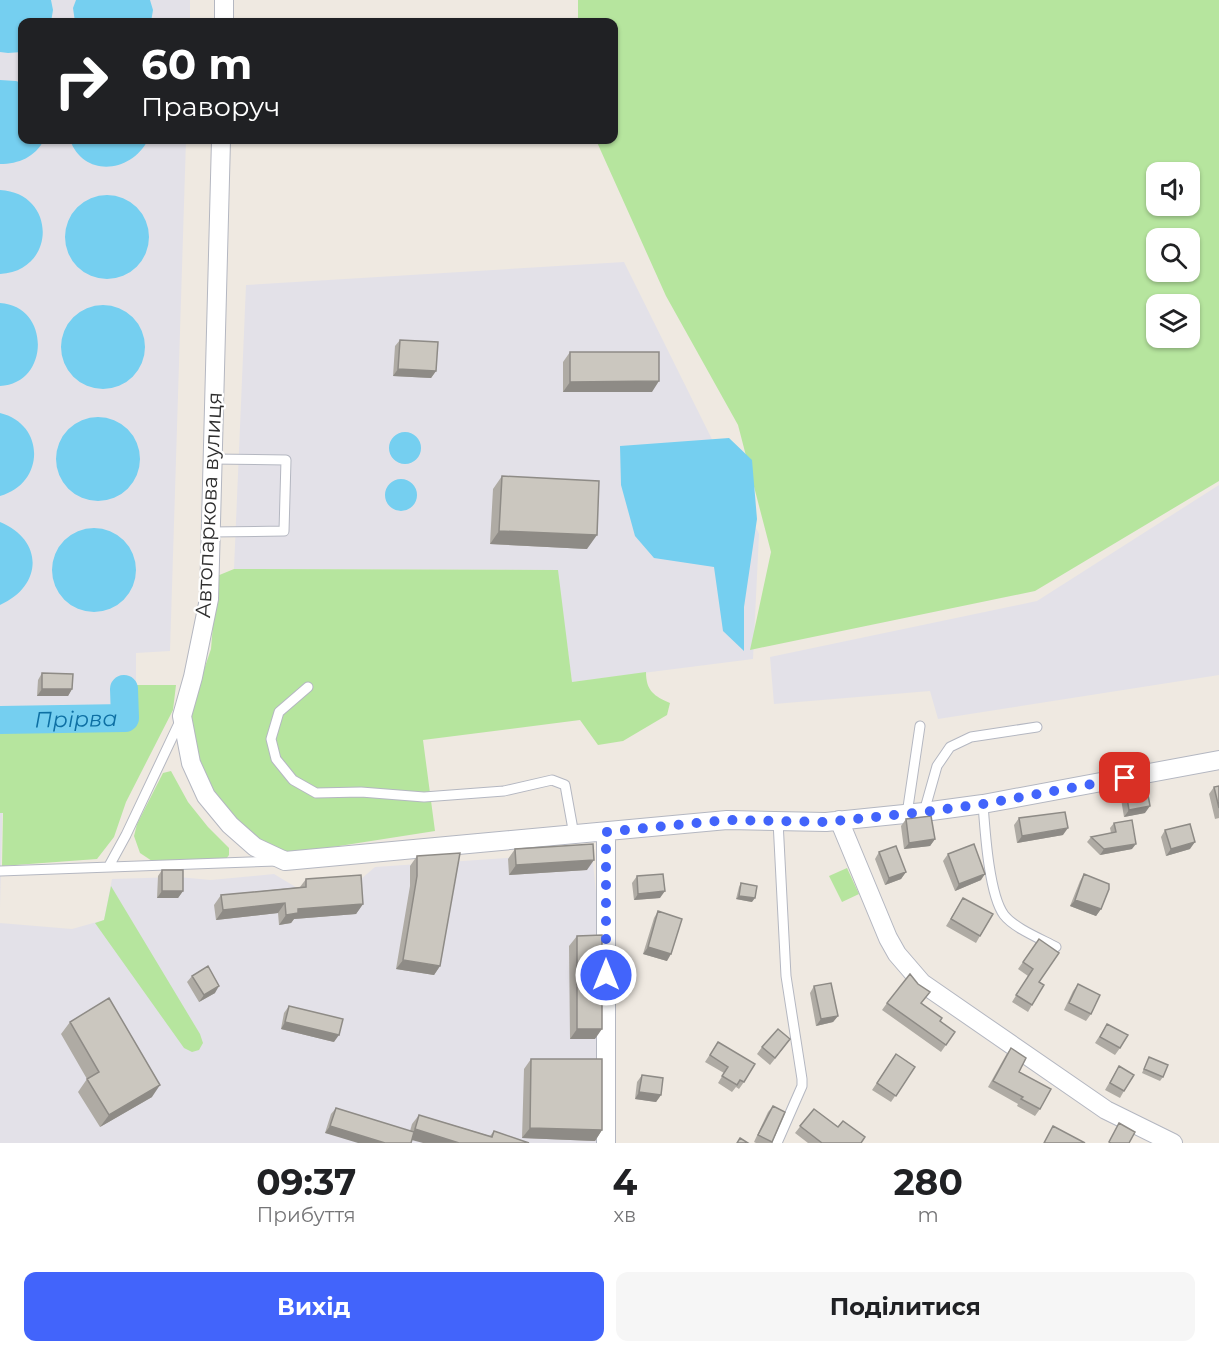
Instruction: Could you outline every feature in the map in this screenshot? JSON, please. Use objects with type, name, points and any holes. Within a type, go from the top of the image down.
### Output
[{"type":"street","points":[[224,0],[224,18]]},
{"type":"street","name":"Автопаркова вулиця","points":[[221,144],[209,600],[193,677],[182,716],[191,762],[206,796],[230,825],[255,847],[285,861]]},
{"type":"street","points":[[285,861],[727,820],[839,820],[916,813],[983,804],[1219,760]]},
{"type":"street","points":[[839,820],[888,938],[903,962],[922,983],[1106,1110],[1173,1143]]},
{"type":"street","points":[[606,832],[606,1143]]},
{"type":"lane","points":[[210,532],[284,531],[286,460],[212,459]]},
{"type":"lane","points":[[308,687],[279,712],[272,739],[276,759],[293,780],[316,793],[361,792],[424,797],[504,791],[552,780],[565,785],[574,835]]},
{"type":"lane","points":[[109,866],[182,716]]},
{"type":"lane","points":[[916,813],[920,726]]},
{"type":"lane","points":[[916,813],[937,766],[950,747],[971,737],[1037,727]]},
{"type":"lane","points":[[983,804],[997,903],[1004,915],[1013,923],[1056,947]]},
{"type":"lane","points":[[777,1143],[802,1086],[786,976],[778,821]]},
{"type":"lane","points":[[0,871],[285,861]]},
{"type":"shaded area","points":[[0,0],[190,0],[190,18],[18,18],[18,144],[186,144],[170,651],[136,653],[136,710],[5,713],[0,908]]},
{"type":"shaded area","points":[[624,262],[759,534],[753,659],[572,682],[557,570],[234,569],[246,285]]},
{"type":"shaded area","points":[[1219,485],[1219,675],[938,719],[930,691],[774,704],[770,657],[1037,601]]},
{"type":"shaded area","points":[[592,852],[601,945],[597,1143],[0,1143],[0,923],[72,929],[104,920],[112,879],[178,877],[211,880],[274,874],[299,889],[354,885],[375,867]]},
{"type":"green space","points":[[578,0],[1219,0],[1219,481],[1035,591],[750,650],[771,552],[738,425],[666,296],[598,144],[618,144],[618,18],[578,18]]},
{"type":"green space","points":[[234,569],[558,570],[572,682],[646,672],[652,692],[670,703],[667,715],[623,741],[598,745],[580,720],[423,740],[435,831],[288,854],[246,833],[222,807],[198,763],[190,717],[211,649],[217,576]]},
{"type":"green space","points":[[136,685],[176,685],[173,710],[126,802],[114,837],[97,859],[2,866],[0,717],[5,716],[5,713],[49,712],[135,704]]},
{"type":"green space","points":[[171,771],[188,802],[229,848],[229,855],[226,859],[152,861],[140,853],[134,836],[137,824],[163,773]]},
{"type":"green space","points":[[847,868],[859,894],[842,902],[829,876]]},
{"type":"green space","points":[[111,886],[200,1034],[203,1043],[199,1050],[192,1052],[184,1048],[95,923],[104,920]]},
{"type":"water","points":[[0,0],[51,0],[52,18],[18,18],[18,52],[0,52]]},
{"type":"water","points":[[76,0],[150,0],[153,10],[152,18],[74,18],[73,8]]},
{"type":"water","points":[[0,80],[16,81],[18,82],[18,144],[41,144],[26,158],[14,163],[0,164]]},
{"type":"water","points":[[72,144],[145,144],[131,159],[120,165],[108,167],[86,161]]},
{"type":"water","points":[[0,190],[19,194],[32,204],[40,217],[43,232],[40,247],[32,260],[19,270],[0,274]]},
{"type":"water","points":[[107,195],[123,198],[137,207],[146,221],[149,237],[146,253],[137,267],[123,276],[107,279],[91,276],[77,267],[68,253],[65,237],[68,221],[77,207],[91,198]]},
{"type":"water","points":[[0,303],[17,307],[29,317],[36,330],[38,345],[35,360],[28,373],[16,382],[0,386]]},
{"type":"water","points":[[103,305],[119,308],[133,317],[142,331],[145,347],[142,363],[133,377],[119,386],[103,389],[87,386],[73,377],[64,363],[61,347],[64,331],[73,317],[87,308]]},
{"type":"water","points":[[0,413],[15,419],[26,429],[32,441],[34,454],[32,467],[25,480],[15,489],[0,496]]},
{"type":"water","points":[[98,417],[114,420],[128,429],[137,443],[140,459],[137,475],[128,489],[114,498],[98,501],[82,498],[68,489],[59,475],[56,459],[59,443],[68,429],[82,420]]},
{"type":"water","points":[[405,432],[416,437],[421,448],[416,459],[405,464],[394,459],[389,448],[394,437]]},
{"type":"water","points":[[729,438],[752,460],[757,519],[744,607],[744,651],[723,631],[714,567],[654,558],[635,536],[621,485],[620,446]]},
{"type":"water","points":[[401,479],[412,484],[417,495],[412,506],[401,511],[390,506],[385,495],[390,484]]},
{"type":"water","points":[[0,522],[25,540],[31,551],[33,563],[24,587],[14,597],[0,605]]},
{"type":"water","points":[[94,528],[110,531],[124,540],[133,554],[136,570],[133,586],[124,600],[110,609],[94,612],[78,609],[64,600],[55,586],[52,570],[55,554],[64,540],[78,531]]},
{"type":"building","points":[[400,340],[438,342],[436,371],[398,369]]},
{"type":"building","points":[[570,352],[659,352],[659,381],[570,382]]},
{"type":"building","points":[[502,476],[599,481],[597,535],[499,531]]},
{"type":"building","points":[[42,673],[73,674],[72,689],[42,689]]},
{"type":"building","points":[[1219,786],[1219,808],[1214,787]]},
{"type":"building","points":[[1147,789],[1150,806],[1129,810],[1126,792]]},
{"type":"building","points":[[1065,812],[1068,828],[1022,836],[1019,818]]},
{"type":"building","points":[[931,816],[935,839],[909,843],[906,819]]},
{"type":"building","points":[[1132,820],[1136,844],[1104,849],[1091,837],[1116,832],[1114,823]]},
{"type":"building","points":[[1190,824],[1195,842],[1171,849],[1165,830]]},
{"type":"building","points":[[593,844],[594,860],[516,865],[515,849]]},
{"type":"building","points":[[974,844],[985,874],[959,884],[948,854]]},
{"type":"building","points":[[896,846],[906,872],[889,878],[879,852]]},
{"type":"building","points":[[460,853],[440,966],[403,960],[417,876],[417,856]]},
{"type":"building","points":[[162,870],[183,870],[183,891],[162,891]]},
{"type":"building","points":[[663,874],[665,891],[638,894],[637,876]]},
{"type":"building","points":[[1084,874],[1109,884],[1101,909],[1075,900]]},
{"type":"building","points":[[361,875],[363,904],[298,909],[298,913],[286,915],[285,903],[223,910],[221,895],[306,887],[306,879]]},
{"type":"building","points":[[741,883],[757,886],[755,898],[739,896]]},
{"type":"building","points":[[963,898],[993,914],[980,936],[951,919]]},
{"type":"building","points":[[658,911],[682,919],[671,954],[648,947]]},
{"type":"building","points":[[602,935],[602,1029],[577,1029],[577,936]]},
{"type":"building","points":[[1039,939],[1059,953],[1039,982],[1044,985],[1032,1005],[1016,995],[1033,969],[1023,962]]},
{"type":"building","points":[[208,966],[219,986],[204,995],[192,976]]},
{"type":"building","points":[[910,974],[918,984],[930,992],[921,1003],[942,1018],[940,1021],[955,1032],[946,1045],[887,1003]]},
{"type":"building","points":[[831,983],[838,1016],[821,1019],[814,986]]},
{"type":"building","points":[[1078,984],[1100,995],[1091,1014],[1069,1003]]},
{"type":"building","points":[[109,998],[160,1085],[109,1115],[87,1079],[99,1072],[70,1022]]},
{"type":"building","points":[[289,1006],[343,1019],[339,1035],[285,1022]]},
{"type":"building","points":[[1107,1024],[1128,1035],[1120,1048],[1100,1037]]},
{"type":"building","points":[[778,1029],[790,1039],[775,1058],[762,1047]]},
{"type":"building","points":[[718,1042],[755,1064],[744,1082],[740,1080],[737,1085],[722,1076],[728,1067],[710,1055]]},
{"type":"building","points":[[1011,1048],[1026,1058],[1019,1072],[1051,1089],[1040,1109],[993,1081]]},
{"type":"building","points":[[896,1054],[915,1067],[896,1096],[877,1083]]},
{"type":"building","points":[[1149,1057],[1168,1065],[1163,1077],[1144,1069]]},
{"type":"building","points":[[531,1059],[602,1059],[602,1130],[530,1128]]},
{"type":"building","points":[[1119,1066],[1134,1075],[1124,1091],[1110,1083]]},
{"type":"building","points":[[642,1075],[663,1078],[661,1095],[639,1092]]},
{"type":"building","points":[[773,1106],[785,1112],[772,1142],[758,1135]]},
{"type":"building","points":[[336,1108],[414,1132],[411,1143],[385,1143],[330,1126]]},
{"type":"building","points":[[814,1109],[838,1127],[843,1121],[865,1137],[861,1143],[822,1143],[800,1126]]},
{"type":"building","points":[[419,1115],[492,1137],[494,1131],[529,1143],[459,1143],[415,1129]]},
{"type":"building","points":[[1119,1123],[1135,1132],[1129,1143],[1109,1142]]},
{"type":"building","points":[[1053,1126],[1085,1143],[1044,1143]]},
{"type":"building","points":[[740,1138],[748,1143],[737,1143]]},
{"type":"waterway","name":"Прірва","points":[[0,720],[125,718],[124,689]]},
{"type":"route","points":[[606,975],[606,832],[727,820],[826,822],[924,812],[983,804],[1125,778]]}]
